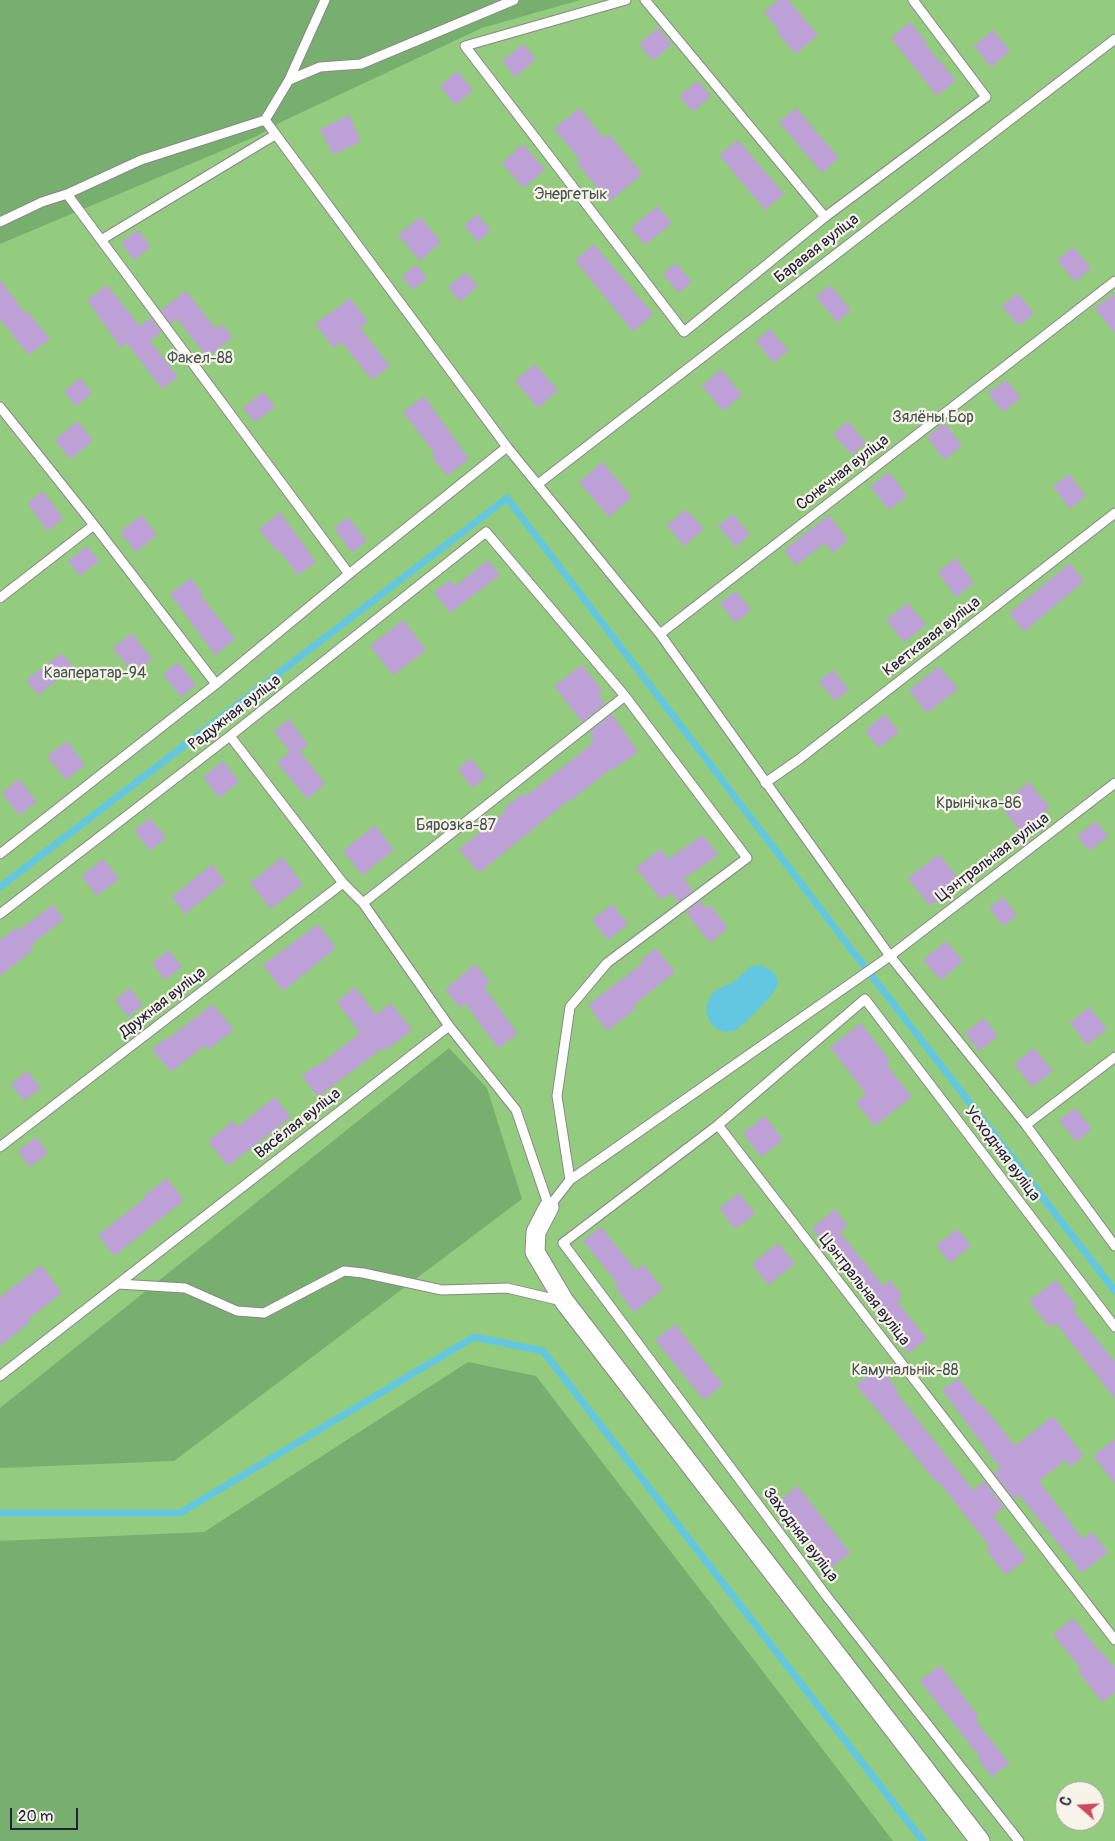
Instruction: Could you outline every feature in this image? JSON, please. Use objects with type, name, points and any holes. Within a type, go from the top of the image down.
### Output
[{"type":"street","points":[[549,1207],[536,1232],[535,1252],[564,1302],[980,1841]]},
{"type":"lane","points":[[0,222],[141,160],[265,120],[289,80],[325,0]]},
{"type":"lane","points":[[289,80],[320,67],[361,64],[514,0]]},
{"type":"lane","points":[[626,0],[465,46],[684,332],[825,217],[986,97],[913,0]]},
{"type":"lane","points":[[645,0],[825,217]]},
{"type":"lane","name":"Баравая вуліца","points":[[538,484],[1115,38]]},
{"type":"lane","points":[[265,120],[508,447],[660,634],[890,956],[1026,1125],[1115,1246]]},
{"type":"lane","points":[[101,240],[275,135]]},
{"type":"lane","points":[[66,194],[349,574]]},
{"type":"lane","name":"Сонечная вуліца","points":[[660,634],[1115,281]]},
{"type":"lane","points":[[0,407],[94,525],[216,684]]},
{"type":"lane","points":[[0,854],[216,684],[349,574],[508,447]]},
{"type":"lane","name":"Кветкавая вуліца","points":[[765,783],[798,760],[1115,514]]},
{"type":"lane","points":[[0,598],[94,525]]},
{"type":"lane","name":"Радужная вуліца","points":[[0,914],[230,736],[486,532],[625,696]]},
{"type":"lane","points":[[363,903],[625,696],[747,858],[606,963],[570,1007],[557,1096],[570,1180]]},
{"type":"lane","points":[[230,736],[343,883],[363,903],[449,1026],[516,1110],[549,1207]]},
{"type":"lane","name":"Цэнтральная вуліца","points":[[549,1207],[570,1180],[890,956],[1115,784]]},
{"type":"lane","name":"Дружная вуліца","points":[[0,1147],[343,883]]},
{"type":"lane","name":"Усходняя вуліца","points":[[718,1125],[866,999],[1115,1327]]},
{"type":"lane","name":"Вясёлая вуліца","points":[[0,1376],[449,1026]]},
{"type":"lane","points":[[1026,1125],[1115,1057]]},
{"type":"lane","name":"Цэнтральная вуліца","points":[[718,1125],[1115,1640]]},
{"type":"lane","name":"Заходняя вуліца","points":[[718,1125],[563,1243],[828,1598],[1019,1841]]},
{"type":"lane","points":[[118,1284],[185,1288],[237,1311],[264,1313],[344,1271],[363,1273],[442,1290],[507,1288],[564,1302]]},
{"type":"green space","points":[[0,0],[1115,0],[1115,1841],[0,1841]]},
{"type":"green space","points":[[0,0],[580,0],[482,28],[281,122],[257,136],[0,244]]},
{"type":"green space","points":[[449,1048],[487,1088],[522,1199],[174,1461],[0,1468],[0,1408]]},
{"type":"green space","points":[[468,1362],[536,1376],[893,1841],[0,1841],[0,1541],[204,1532]]},
{"type":"water","points":[[759,965],[768,968],[776,975],[778,985],[772,995],[745,1023],[734,1031],[725,1032],[713,1026],[708,1018],[706,1008],[714,991],[734,982],[750,967]]},
{"type":"building","points":[[779,0],[788,0],[818,35],[795,54],[764,12]]},
{"type":"building","points":[[910,22],[927,43],[925,44],[956,80],[937,96],[891,38]]},
{"type":"building","points":[[658,28],[672,44],[653,61],[639,44]]},
{"type":"building","points":[[993,30],[1010,51],[991,67],[974,46]]},
{"type":"building","points":[[523,44],[536,59],[515,77],[502,61]]},
{"type":"building","points":[[457,71],[473,90],[455,105],[440,86]]},
{"type":"building","points":[[698,81],[711,96],[693,112],[679,96]]},
{"type":"building","points":[[579,108],[604,138],[609,134],[642,174],[609,202],[577,163],[580,160],[554,129]]},
{"type":"building","points":[[796,108],[839,158],[822,173],[779,122]]},
{"type":"building","points":[[349,115],[361,141],[333,155],[320,129]]},
{"type":"building","points":[[738,140],[784,194],[765,210],[719,155]]},
{"type":"building","points":[[523,144],[545,170],[523,188],[502,163]]},
{"type":"building","points":[[657,206],[672,223],[645,245],[631,228]]},
{"type":"building","points":[[477,214],[491,230],[478,242],[464,226]]},
{"type":"building","points":[[420,217],[441,242],[420,261],[398,235]]},
{"type":"building","points":[[138,230],[151,247],[134,260],[121,243]]},
{"type":"building","points":[[594,244],[653,314],[633,332],[575,260]]},
{"type":"building","points":[[1073,247],[1091,268],[1075,282],[1057,260]]},
{"type":"building","points":[[676,263],[692,282],[679,293],[663,274]]},
{"type":"building","points":[[416,264],[427,278],[413,290],[402,277]]},
{"type":"building","points":[[466,272],[478,286],[460,302],[448,287]]},
{"type":"building","points":[[0,280],[25,313],[27,311],[50,339],[29,355],[0,319]]},
{"type":"building","points":[[107,285],[140,326],[151,318],[161,332],[150,341],[178,377],[162,389],[127,343],[121,348],[87,300]]},
{"type":"building","points":[[830,285],[851,310],[837,322],[816,297]]},
{"type":"building","points":[[186,291],[216,329],[222,324],[233,337],[207,357],[177,319],[171,324],[161,310]]},
{"type":"building","points":[[1017,293],[1034,313],[1019,326],[1002,306]]},
{"type":"building","points":[[1115,293],[1115,334],[1095,308]]},
{"type":"building","points":[[350,298],[368,321],[360,328],[390,366],[372,380],[342,342],[334,348],[315,324]]},
{"type":"building","points":[[770,329],[788,350],[774,363],[756,341]]},
{"type":"building","points":[[535,364],[558,390],[538,408],[515,381]]},
{"type":"building","points":[[721,369],[742,395],[723,411],[702,386]]},
{"type":"building","points":[[80,378],[92,393],[76,406],[64,391]]},
{"type":"building","points":[[1006,380],[1021,398],[1003,412],[988,393]]},
{"type":"building","points":[[263,392],[275,407],[255,422],[243,408]]},
{"type":"building","points":[[424,396],[469,459],[447,476],[432,457],[435,454],[403,412]]},
{"type":"building","points":[[78,421],[93,441],[70,459],[55,440]]},
{"type":"building","points":[[848,421],[866,443],[852,455],[833,434]]},
{"type":"building","points":[[945,423],[962,446],[944,460],[927,437]]},
{"type":"building","points":[[602,462],[632,497],[609,517],[579,482]]},
{"type":"building","points":[[889,472],[907,496],[889,510],[870,486]]},
{"type":"building","points":[[1069,474],[1086,496],[1070,509],[1053,486]]},
{"type":"building","points":[[43,491],[63,518],[48,531],[27,503]]},
{"type":"building","points":[[686,509],[704,529],[684,546],[667,525]]},
{"type":"building","points":[[280,512],[316,562],[298,575],[279,550],[276,551],[259,529]]},
{"type":"building","points":[[733,514],[750,534],[736,547],[718,526]]},
{"type":"building","points":[[142,515],[157,535],[136,552],[120,532]]},
{"type":"building","points":[[829,515],[848,540],[833,553],[825,543],[796,565],[784,550]]},
{"type":"building","points":[[348,517],[367,541],[352,553],[334,528]]},
{"type":"building","points":[[87,546],[99,561],[80,576],[68,561]]},
{"type":"building","points":[[956,558],[974,583],[956,597],[938,572]]},
{"type":"building","points":[[488,560],[500,575],[450,613],[434,592],[450,580],[455,586]]},
{"type":"building","points":[[1070,563],[1084,581],[1024,632],[1009,613]]},
{"type":"building","points":[[191,578],[203,594],[201,596],[235,639],[215,655],[170,594]]},
{"type":"building","points":[[736,591],[751,610],[735,623],[720,603]]},
{"type":"building","points":[[908,603],[926,625],[904,642],[886,620]]},
{"type":"building","points":[[403,620],[426,650],[393,675],[370,646]]},
{"type":"building","points":[[132,633],[152,659],[133,674],[113,648]]},
{"type":"building","points":[[62,653],[73,667],[38,695],[26,680]]},
{"type":"building","points":[[178,662],[196,685],[181,697],[163,674]]},
{"type":"building","points":[[582,665],[603,691],[598,695],[605,704],[582,722],[554,686]]},
{"type":"building","points":[[939,666],[958,689],[927,713],[909,690]]},
{"type":"building","points":[[833,670],[849,690],[835,701],[819,681]]},
{"type":"building","points":[[612,714],[638,752],[569,800],[479,873],[459,849],[506,811],[504,808],[523,793],[526,796],[593,743],[590,739],[593,736],[590,732]]},
{"type":"building","points":[[885,714],[899,732],[879,748],[865,731]]},
{"type":"building","points":[[289,719],[308,745],[300,751],[325,784],[307,799],[277,762],[290,752],[274,731]]},
{"type":"building","points":[[67,741],[85,765],[66,780],[47,756]]},
{"type":"building","points":[[471,758],[486,777],[472,788],[458,769]]},
{"type":"building","points":[[223,761],[239,782],[219,798],[203,777]]},
{"type":"building","points":[[19,779],[37,802],[19,815],[2,793]]},
{"type":"building","points":[[1029,782],[1050,808],[1020,831],[1000,805]]},
{"type":"building","points":[[150,818],[166,838],[150,851],[134,830]]},
{"type":"building","points":[[1096,821],[1108,836],[1089,851],[1077,836]]},
{"type":"building","points":[[375,825],[394,850],[362,875],[343,851]]},
{"type":"building","points":[[703,835],[718,855],[684,879],[693,891],[678,902],[671,893],[661,900],[636,868],[660,849],[668,859]]},
{"type":"building","points":[[939,854],[961,882],[930,906],[908,878]]},
{"type":"building","points":[[282,857],[303,884],[271,909],[250,883]]},
{"type":"building","points":[[104,859],[119,879],[97,896],[81,876]]},
{"type":"building","points":[[212,864],[225,882],[185,914],[172,897]]},
{"type":"building","points":[[1003,897],[1017,915],[1003,926],[989,908]]},
{"type":"building","points":[[700,901],[706,908],[710,905],[728,928],[710,943],[686,912]]},
{"type":"building","points":[[612,904],[628,924],[608,940],[592,920]]},
{"type":"building","points":[[53,905],[64,919],[31,945],[34,949],[0,976],[0,940],[17,927],[19,930]]},
{"type":"building","points":[[318,924],[336,948],[283,991],[263,965]]},
{"type":"building","points":[[946,941],[963,961],[941,980],[923,960]]},
{"type":"building","points":[[656,948],[675,972],[634,1005],[637,1008],[607,1031],[588,1005],[644,962],[641,960]]},
{"type":"building","points":[[169,950],[182,967],[165,980],[152,963]]},
{"type":"building","points":[[475,964],[490,982],[484,987],[518,1034],[498,1048],[465,1003],[460,1008],[445,990]]},
{"type":"building","points":[[355,987],[376,1015],[391,1003],[412,1030],[386,1050],[384,1047],[318,1097],[302,1076],[360,1033],[337,1002]]},
{"type":"building","points":[[130,988],[143,1005],[128,1017],[115,1000]]},
{"type":"building","points":[[213,1004],[234,1030],[208,1050],[205,1045],[171,1072],[152,1049]]},
{"type":"building","points":[[1089,1007],[1107,1029],[1087,1045],[1070,1023]]},
{"type":"building","points":[[984,1018],[998,1036],[979,1051],[965,1033]]},
{"type":"building","points":[[861,1023],[890,1061],[886,1064],[912,1097],[874,1126],[856,1102],[866,1094],[830,1047]]},
{"type":"building","points":[[1034,1048],[1053,1071],[1032,1087],[1014,1064]]},
{"type":"building","points":[[27,1071],[41,1088],[24,1101],[11,1084]]},
{"type":"building","points":[[275,1097],[291,1117],[228,1166],[208,1141],[233,1121],[237,1127]]},
{"type":"building","points":[[1075,1108],[1092,1129],[1076,1142],[1059,1120]]},
{"type":"building","points":[[765,1116],[783,1140],[761,1157],[743,1133]]},
{"type":"building","points":[[36,1137],[48,1153],[30,1167],[18,1151]]},
{"type":"building","points":[[167,1178],[184,1200],[114,1256],[98,1235],[144,1199],[143,1197]]},
{"type":"building","points":[[739,1193],[755,1214],[735,1229],[719,1208]]},
{"type":"building","points":[[835,1209],[848,1226],[840,1232],[883,1286],[890,1280],[903,1296],[897,1301],[927,1339],[908,1353],[833,1258],[835,1257],[812,1228]]},
{"type":"building","points":[[601,1227],[636,1270],[643,1264],[663,1289],[634,1312],[615,1287],[618,1284],[583,1241]]},
{"type":"building","points":[[958,1229],[971,1246],[950,1263],[936,1245]]},
{"type":"building","points":[[778,1243],[795,1264],[768,1285],[752,1264]]},
{"type":"building","points":[[41,1265],[62,1293],[28,1319],[30,1322],[0,1346],[0,1297]]},
{"type":"building","points":[[1056,1280],[1077,1307],[1073,1310],[1115,1362],[1115,1399],[1056,1323],[1050,1328],[1029,1301]]},
{"type":"building","points":[[675,1324],[723,1385],[704,1400],[655,1340]]},
{"type":"building","points":[[880,1367],[898,1390],[896,1392],[973,1490],[984,1481],[1004,1507],[993,1516],[1026,1559],[1006,1575],[986,1550],[990,1547],[940,1483],[938,1484],[856,1385]]},
{"type":"building","points":[[958,1378],[980,1406],[982,1404],[1015,1446],[1053,1416],[1084,1456],[1070,1467],[1065,1460],[1039,1481],[1083,1539],[1092,1532],[1108,1552],[1082,1573],[1019,1495],[1014,1499],[994,1473],[1000,1468],[942,1390]]},
{"type":"building","points":[[1115,1439],[1115,1484],[1093,1456]]},
{"type":"building","points":[[798,1486],[850,1553],[829,1570],[811,1546],[813,1544],[779,1501]]},
{"type":"building","points":[[1073,1618],[1115,1668],[1115,1692],[1102,1702],[1078,1671],[1081,1669],[1053,1634]]},
{"type":"building","points":[[940,1665],[979,1717],[975,1720],[1009,1763],[992,1777],[978,1759],[980,1757],[920,1681]]},
{"type":"waterway","points":[[0,887],[507,498],[1115,1291]]},
{"type":"waterway","points":[[0,1513],[180,1513],[474,1337],[543,1351],[923,1841]]},
{"type":"park label","name":"Энергетык","points":[[571,195]]},
{"type":"park label","name":"Факел-88","points":[[200,359]]},
{"type":"park label","name":"Зялёны Бор","points":[[933,418]]},
{"type":"park label","name":"Кааператар-94","points":[[95,674]]},
{"type":"park label","name":"Крынічка-86","points":[[979,804]]},
{"type":"park label","name":"Бярозка-87","points":[[456,826]]},
{"type":"park label","name":"Камунальнік-88","points":[[905,1371]]}]
